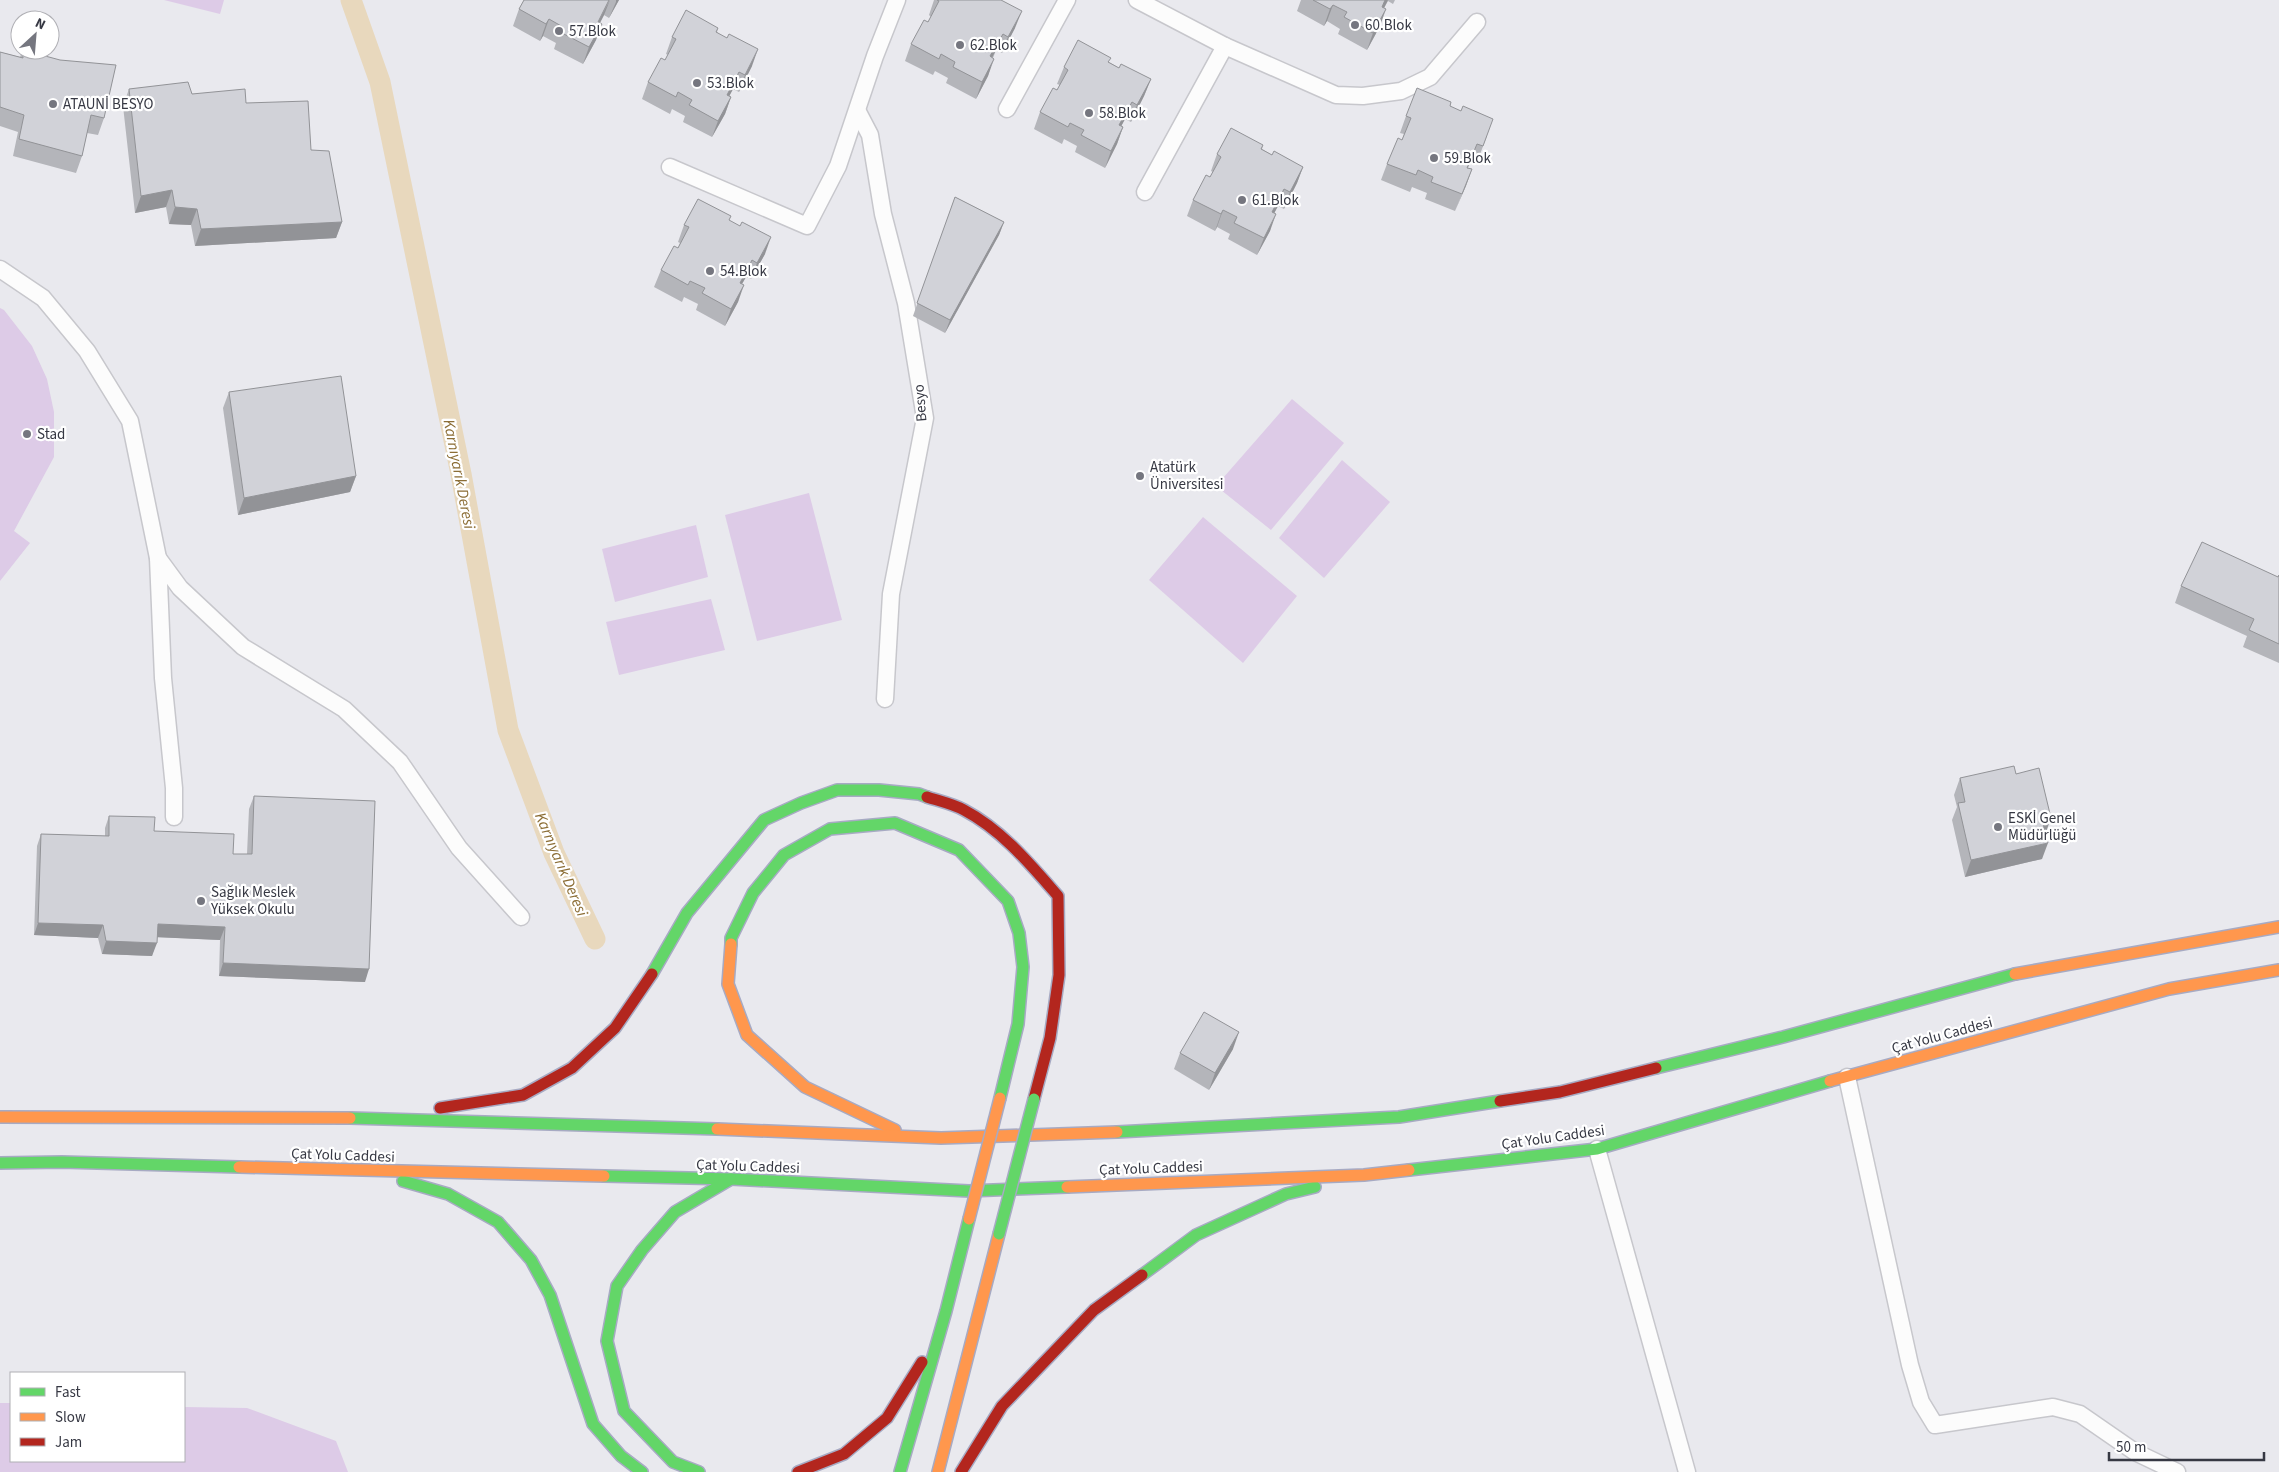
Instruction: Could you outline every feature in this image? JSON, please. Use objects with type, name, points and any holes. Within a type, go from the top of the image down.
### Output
[{"type":"highway","points":[[371,1118],[523,1095],[572,1068],[615,1028],[647,983],[687,913],[738,848],[764,820],[801,803],[837,790],[879,790],[919,794],[963,809],[995,830],[1023,856],[1058,896],[1059,976],[1050,1038],[938,1472]]},
{"type":"highway","points":[[900,1472],[946,1311],[1000,1098],[1018,1024],[1023,967],[1019,933],[1008,901],[959,850],[896,823],[830,830],[784,855],[753,893],[731,938],[728,984],[747,1035],[805,1087],[906,1135]]},
{"type":"highway","points":[[0,1117],[371,1118],[906,1135],[941,1138],[1076,1134],[1389,1117],[1560,1092],[1783,1037],[2007,975],[2279,927]]},
{"type":"highway","name":"Çat Yolu Caddesi","points":[[0,1162],[731,1179],[969,1191],[1364,1174],[1597,1149],[1847,1077],[2169,989],[2279,970]]},
{"type":"highway","points":[[365,1170],[448,1194],[498,1222],[531,1260],[550,1295],[593,1424],[621,1456],[642,1472]]},
{"type":"highway","points":[[961,1472],[1009,1399],[1094,1310],[1146,1271],[1196,1235],[1229,1219],[1286,1194],[1364,1174]]},
{"type":"highway","points":[[699,1472],[673,1462],[624,1411],[607,1340],[617,1286],[642,1250],[675,1212],[731,1179]]},
{"type":"highway","points":[[798,1472],[844,1454],[887,1418],[918,1370],[946,1311]]},
{"type":"street","points":[[670,167],[807,226],[838,166],[858,112],[874,56],[898,0]]},
{"type":"street","points":[[1007,109],[1068,0]]},
{"type":"street","points":[[1137,0],[1225,46],[1336,95],[1363,96],[1401,91],[1430,77],[1477,22]]},
{"type":"street","points":[[1145,192],[1225,46]]},
{"type":"street","name":"Besyo","points":[[858,112],[870,135],[883,214],[906,303],[925,418],[891,594],[885,699]]},
{"type":"street","points":[[0,269],[43,298],[50,306],[87,351],[130,421],[158,558],[163,678],[174,788],[174,817]]},
{"type":"street","points":[[158,558],[180,588],[243,647],[344,708],[400,762],[459,848],[521,917]]},
{"type":"street","points":[[1847,1077],[1910,1365],[1921,1402],[1935,1425],[2053,1407],[2080,1414],[2135,1452],[2176,1472]]},
{"type":"street","points":[[1597,1149],[1687,1472]]},
{"type":"shaded area","points":[[164,0],[224,0],[220,14]]},
{"type":"shaded area","name":"Stad","points":[[0,308],[4,310],[32,346],[47,379],[54,412],[54,457],[14,531],[30,543],[0,581]]},
{"type":"shaded area","points":[[1292,399],[1344,443],[1271,530],[1216,486]]},
{"type":"shaded area","points":[[1342,460],[1390,502],[1324,578],[1279,538]]},
{"type":"shaded area","points":[[809,493],[842,620],[757,641],[725,515]]},
{"type":"shaded area","points":[[1203,517],[1297,596],[1243,663],[1149,580]]},
{"type":"shaded area","points":[[696,525],[708,577],[615,602],[602,549]]},
{"type":"shaded area","points":[[711,599],[725,650],[619,675],[606,622]]},
{"type":"shaded area","points":[[0,1403],[10,1403],[10,1462],[185,1462],[185,1407],[247,1408],[336,1441],[348,1472],[0,1472]]},
{"type":"building","points":[[524,0],[609,0],[598,22],[602,24],[589,47],[560,32],[563,27],[549,19],[546,24],[519,9]]},
{"type":"building","name":"62.Blok","points":[[937,0],[1001,0],[1022,11],[1008,37],[1003,34],[990,56],[994,59],[982,82],[953,67],[955,62],[941,54],[939,59],[911,44],[924,20],[928,22],[939,1]]},
{"type":"building","points":[[1313,0],[1385,0],[1382,7],[1386,9],[1373,33],[1344,17],[1347,12],[1333,5],[1330,9]]},
{"type":"building","name":"53.Blok","points":[[686,10],[718,28],[716,32],[727,38],[729,34],[758,49],[745,75],[739,72],[727,95],[731,97],[718,121],[689,105],[692,100],[678,92],[676,97],[648,82],[661,58],[665,60],[676,39],[672,37]]},
{"type":"building","name":"58.Blok","points":[[1078,40],[1111,58],[1108,62],[1119,68],[1121,64],[1151,79],[1137,105],[1132,102],[1119,125],[1123,127],[1111,151],[1081,135],[1084,130],[1070,123],[1068,127],[1040,112],[1053,88],[1057,90],[1068,70],[1064,67]]},
{"type":"building","name":"ATAUNİ BESYO","points":[[0,52],[10,55],[10,60],[60,60],[116,65],[104,118],[91,115],[82,156],[19,139],[24,115],[0,107]]},
{"type":"building","points":[[188,82],[192,94],[245,89],[246,103],[308,101],[311,150],[329,151],[342,222],[201,229],[197,209],[175,207],[172,190],[141,196],[129,89]]},
{"type":"building","name":"59.Blok","points":[[1417,88],[1451,102],[1450,106],[1461,111],[1463,106],[1493,119],[1483,146],[1477,144],[1467,168],[1472,169],[1462,194],[1431,182],[1433,177],[1418,170],[1416,175],[1387,164],[1398,138],[1402,140],[1411,118],[1406,116]]},
{"type":"building","name":"61.Blok","points":[[1231,128],[1263,145],[1261,149],[1272,155],[1274,151],[1303,167],[1290,192],[1284,189],[1272,212],[1276,214],[1264,238],[1234,223],[1237,217],[1223,210],[1221,214],[1193,200],[1206,175],[1210,177],[1221,157],[1217,154]]},
{"type":"building","points":[[955,197],[1004,222],[950,320],[917,303]]},
{"type":"building","name":"54.Blok","points":[[698,199],[731,216],[729,220],[740,226],[742,222],[771,237],[757,263],[752,260],[740,283],[744,285],[731,309],[702,293],[705,288],[690,281],[688,285],[661,270],[674,246],[678,248],[689,227],[684,225]]},
{"type":"building","points":[[341,376],[356,476],[244,498],[229,392]]},
{"type":"building","points":[[2202,542],[2278,577],[2279,575],[2279,644],[2249,630],[2254,619],[2181,586]]},
{"type":"building","name":"ESKİ Genel Müdürlüğü","points":[[2014,766],[2016,774],[2039,768],[2051,818],[2042,820],[2048,843],[1971,860],[1958,803],[1965,802],[1960,778]]},
{"type":"building","name":"Sağlık Meslek Yüksek Okulu","points":[[254,796],[375,801],[369,969],[223,963],[225,927],[158,924],[157,943],[106,941],[103,925],[38,923],[41,834],[109,836],[109,816],[155,817],[154,831],[234,834],[233,854],[252,854]]},
{"type":"building","points":[[1204,1012],[1239,1032],[1215,1073],[1180,1053]]},
{"type":"waterway","name":"Karnıyarık Deresi","points":[[351,0],[380,82],[461,474],[508,730],[554,853],[595,939]]},
{"type":"traffic: fast","points":[[652,974],[687,913],[764,820],[801,803],[837,790],[879,790],[919,794],[927,797]]},
{"type":"traffic: fast","points":[[731,944],[731,938],[753,893],[784,855],[830,829],[895,823],[959,850],[1008,901],[1019,933],[1023,967],[1018,1024],[1000,1098]]},
{"type":"traffic: fast","points":[[1656,1068],[1783,1037],[2015,974]]},
{"type":"traffic: fast","points":[[1409,1170],[1597,1149],[1830,1081]]},
{"type":"traffic: fast","points":[[999,1234],[1034,1099]]},
{"type":"traffic: fast","points":[[1117,1132],[1399,1117],[1500,1101]]},
{"type":"traffic: fast","points":[[350,1118],[717,1129]]},
{"type":"traffic: fast","points":[[0,1163],[62,1162],[239,1167]]},
{"type":"traffic: fast","points":[[604,1176],[731,1179],[969,1191],[1067,1187]]},
{"type":"traffic: fast","points":[[699,1472],[673,1462],[624,1411],[607,1341],[617,1286],[642,1250],[675,1212],[731,1179]]},
{"type":"traffic: fast","points":[[403,1181],[448,1194],[498,1222],[531,1260],[550,1295],[593,1424],[621,1456],[642,1472]]},
{"type":"traffic: fast","points":[[1142,1275],[1196,1235],[1286,1194],[1315,1187]]},
{"type":"traffic: fast","points":[[900,1472],[946,1311],[969,1219]]},
{"type":"traffic: slow","points":[[2015,974],[2279,927]]},
{"type":"traffic: slow","points":[[731,944],[728,984],[747,1035],[805,1087],[895,1130]]},
{"type":"traffic: slow","points":[[1830,1081],[2169,989],[2279,970]]},
{"type":"traffic: slow","points":[[969,1219],[1000,1098]]},
{"type":"traffic: slow","points":[[0,1117],[350,1118]]},
{"type":"traffic: slow","points":[[717,1129],[941,1138],[1117,1132]]},
{"type":"traffic: slow","points":[[239,1167],[604,1176]]},
{"type":"traffic: slow","points":[[1067,1187],[1364,1175],[1409,1170]]},
{"type":"traffic: slow","points":[[938,1472],[999,1234]]},
{"type":"traffic: jam","points":[[927,797],[960,808],[991,827],[1015,849],[1058,896],[1059,975],[1050,1038],[1034,1099]]},
{"type":"traffic: jam","points":[[440,1108],[523,1095],[572,1068],[615,1028],[652,974]]},
{"type":"traffic: jam","points":[[1500,1101],[1560,1092],[1656,1068]]},
{"type":"traffic: jam","points":[[961,1472],[1002,1406],[1094,1310],[1142,1275]]},
{"type":"traffic: jam","points":[[798,1472],[844,1454],[887,1418],[922,1362]]},
{"type":"place","name":"60.Blok","points":[[1355,25]]},
{"type":"place","name":"57.Blok","points":[[559,31]]},
{"type":"place","name":"62.Blok","points":[[960,45]]},
{"type":"place","name":"53.Blok","points":[[697,83]]},
{"type":"place","name":"ATAUNİ BESYO","points":[[53,104]]},
{"type":"place","name":"58.Blok","points":[[1089,113]]},
{"type":"place","name":"59.Blok","points":[[1434,158]]},
{"type":"place","name":"61.Blok","points":[[1242,200]]},
{"type":"place","name":"54.Blok","points":[[710,271]]},
{"type":"place","name":"Stad","points":[[27,434]]},
{"type":"place","name":"Atatürk Üniversitesi","points":[[1140,476]]},
{"type":"place","name":"ESKİ Genel Müdürlüğü","points":[[1998,827]]},
{"type":"place","name":"Sağlık Meslek Yüksek Okulu","points":[[201,901]]}]
